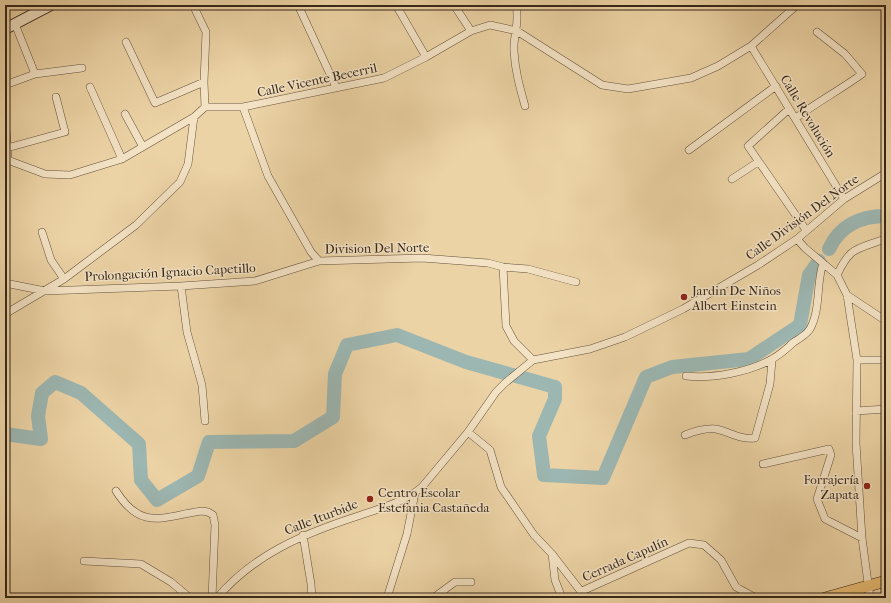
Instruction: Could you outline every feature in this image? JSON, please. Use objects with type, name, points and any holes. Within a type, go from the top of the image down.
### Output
[{"type":"main road","points":[[5,29],[40,8],[51,5]]},
{"type":"main road","points":[[825,598],[886,582]]},
{"type":"street","points":[[193,5],[206,32],[204,82],[205,107]]},
{"type":"street","points":[[298,5],[336,87]]},
{"type":"street","points":[[396,5],[426,57]]},
{"type":"street","points":[[454,5],[471,30]]},
{"type":"street","points":[[516,5],[518,19],[514,50],[517,79],[525,106]]},
{"type":"street","name":"Calle Vicente Becerril","points":[[243,107],[384,78],[426,57],[471,30],[490,25],[517,31],[602,85],[628,89],[691,78],[718,66],[751,46],[797,5]]},
{"type":"street","points":[[15,24],[35,74]]},
{"type":"street","points":[[796,118],[820,100],[843,88],[862,74],[845,54],[817,32]]},
{"type":"street","points":[[126,42],[156,103],[204,82]]},
{"type":"street","name":"Calle Revolución","points":[[751,46],[844,199]]},
{"type":"street","points":[[5,85],[35,74],[82,68]]},
{"type":"street","points":[[689,150],[776,86]]},
{"type":"street","points":[[90,87],[122,159]]},
{"type":"street","points":[[8,148],[65,132],[56,97]]},
{"type":"street","points":[[6,129],[8,148],[6,160],[45,174],[70,175],[122,159],[194,117],[205,107],[243,107]]},
{"type":"street","name":"Division Del Norte","points":[[243,107],[268,176],[311,252],[318,261],[422,258],[488,262],[503,267],[528,269],[576,282]]},
{"type":"street","points":[[789,109],[748,146],[806,230]]},
{"type":"street","points":[[125,114],[143,147]]},
{"type":"street","points":[[5,314],[64,279],[136,225],[180,182],[188,164],[194,117]]},
{"type":"street","points":[[732,180],[758,162]]},
{"type":"street","name":"Calle División Del Norte","points":[[531,362],[590,349],[625,337],[683,309],[758,265],[797,238],[844,199],[886,173]]},
{"type":"street","points":[[42,232],[51,260],[64,279]]},
{"type":"street","points":[[797,238],[805,248],[837,275],[847,295],[857,360],[856,443],[862,538],[870,598]]},
{"type":"street","points":[[837,275],[846,256],[857,248],[882,240]]},
{"type":"street","name":"Prolongación Ignacio Capetillo","points":[[44,291],[180,286],[255,280],[318,261]]},
{"type":"street","points":[[686,376],[699,377],[721,375],[772,360],[810,330],[817,307],[820,272],[823,263]]},
{"type":"street","points":[[503,267],[506,326],[514,342],[531,362]]},
{"type":"street","points":[[5,283],[44,291]]},
{"type":"street","points":[[180,286],[187,332],[202,385],[205,421]]},
{"type":"street","points":[[847,295],[886,321]]},
{"type":"street","points":[[685,435],[698,430],[716,430],[746,439],[755,438],[770,384],[772,360]]},
{"type":"street","points":[[857,360],[886,360]]},
{"type":"street","name":"Calle Iturbide","points":[[217,598],[243,571],[285,544],[303,535],[397,502],[415,493],[422,487],[468,432],[505,383],[531,362]]},
{"type":"street","points":[[856,411],[886,409]]},
{"type":"street","name":"Cerrada Capulín","points":[[468,432],[490,450],[501,487],[534,535],[552,554],[584,595],[690,544],[704,545],[721,560],[736,587],[756,598]]},
{"type":"street","points":[[763,464],[829,449],[831,455],[818,499],[825,519],[862,538]]},
{"type":"street","points":[[116,491],[130,509],[150,518],[167,518],[202,511],[208,512],[212,515],[215,526],[212,598]]},
{"type":"street","points":[[387,598],[407,534],[415,493]]},
{"type":"street","points":[[303,535],[312,598]]},
{"type":"street","points":[[552,554],[555,580],[562,598]]},
{"type":"street","points":[[84,561],[141,564],[171,582],[190,598]]},
{"type":"street","points":[[433,598],[455,582],[471,582]]},
{"type":"waterway","points":[[829,249],[845,228],[859,220],[877,216],[886,216]]},
{"type":"waterway","points":[[5,434],[41,439],[38,416],[42,393],[55,382],[81,393],[139,444],[141,480],[157,500],[198,476],[209,442],[294,441],[333,417],[335,374],[347,345],[397,335],[466,362],[555,387],[555,399],[539,436],[544,475],[603,478],[646,377],[672,367],[749,359],[800,325],[809,275],[819,261]]},
{"type":"place","name":"Jardin De Niños Albert Einstein","points":[[684,297]]},
{"type":"place","name":"Forrajería Zapata","points":[[867,486]]},
{"type":"place","name":"Centro Escolar Estefania Castañeda","points":[[370,499]]}]
